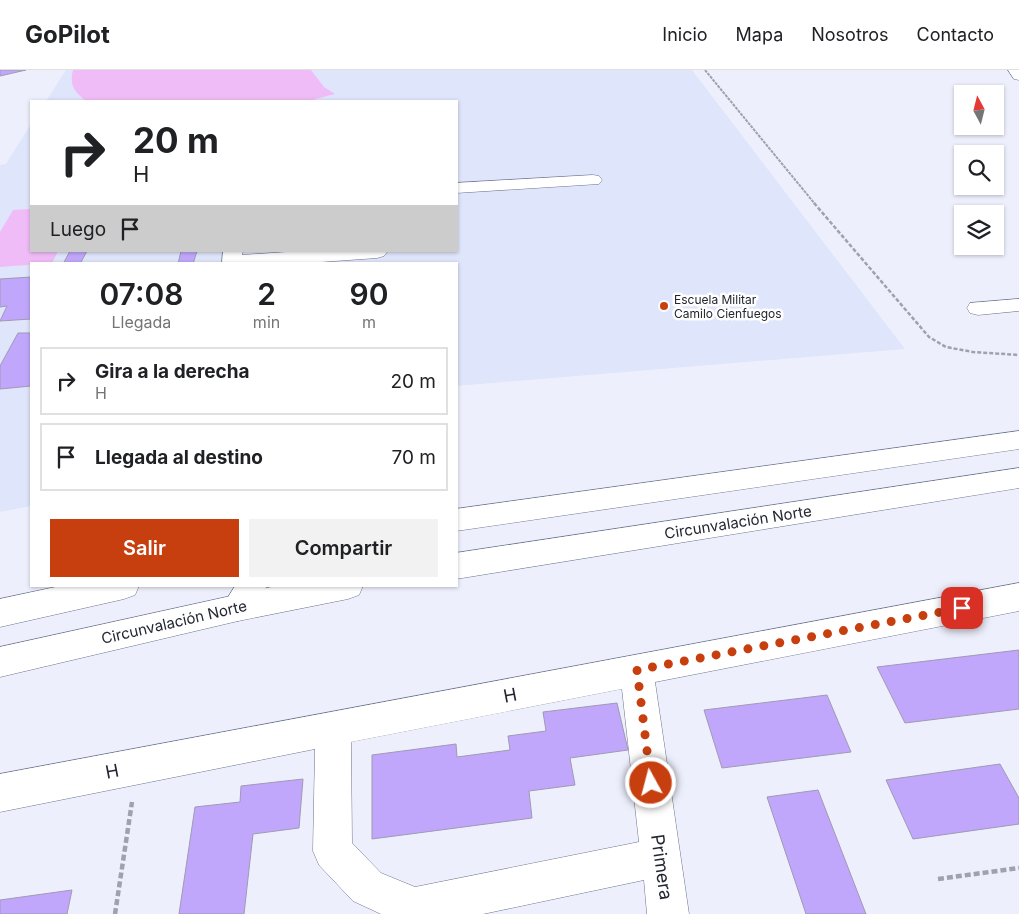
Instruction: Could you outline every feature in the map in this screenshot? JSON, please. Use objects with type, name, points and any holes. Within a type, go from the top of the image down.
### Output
[{"type":"main road","points":[[1015,70],[1019,76]]},
{"type":"main road","points":[[458,188],[593,180]]},
{"type":"main road","points":[[241,259],[377,256]]},
{"type":"main road","points":[[978,308],[1019,305]]},
{"type":"main road","points":[[458,520],[1019,440]]},
{"type":"main road","name":"Circunvalación Norte","points":[[458,563],[1019,478]]},
{"type":"main road","points":[[0,613],[119,587]]},
{"type":"main road","name":"Circunvalación Norte","points":[[0,662],[245,597],[339,587]]},
{"type":"main road","name":"H","points":[[0,793],[1019,596]]},
{"type":"main road","name":"Primera","points":[[637,670],[668,914]]},
{"type":"main road","points":[[333,729],[333,851],[367,887],[414,908],[660,857]]},
{"type":"path","points":[[706,70],[838,233],[929,337],[946,347],[973,352],[1019,355]]},
{"type":"path","points":[[116,914],[138,766]]},
{"type":"path","points":[[938,879],[1019,868]]},
{"type":"shaded area","name":"Escuela Militar Camilo Cienfuegos","points":[[66,70],[692,70],[905,349],[458,386],[458,262],[30,262],[30,506],[0,512],[0,165],[6,164],[30,126],[30,252],[458,252],[458,100],[47,100]]},
{"type":"shaded area","points":[[73,70],[311,70],[324,87],[335,94],[312,100],[85,100],[74,88]]},
{"type":"shaded area","points":[[30,209],[30,252],[58,252],[52,262],[30,262],[30,265],[0,267],[0,232],[13,210]]},
{"type":"building","points":[[0,70],[26,70],[0,76]]},
{"type":"building","points":[[69,252],[86,252],[81,262],[64,262]]},
{"type":"building","points":[[181,252],[197,252],[194,262],[178,262]]},
{"type":"building","points":[[30,277],[30,319],[0,321],[7,306],[0,307],[0,279]]},
{"type":"building","points":[[18,333],[30,333],[30,386],[0,389],[0,366]]},
{"type":"building","points":[[1019,650],[1019,709],[905,723],[877,667]]},
{"type":"building","points":[[827,695],[851,752],[722,768],[704,710]]},
{"type":"building","points":[[617,703],[628,750],[570,758],[575,785],[529,791],[532,818],[372,839],[372,755],[456,744],[457,757],[510,750],[508,736],[546,731],[543,712]]},
{"type":"building","points":[[1000,764],[1019,798],[1019,824],[913,839],[886,780]]},
{"type":"building","points":[[303,779],[299,828],[253,834],[244,914],[179,914],[195,807],[240,802],[241,786]]},
{"type":"building","points":[[818,790],[866,914],[806,914],[767,797]]},
{"type":"building","points":[[72,890],[67,914],[0,914],[0,900]]},
{"type":"place","name":"Escuela Militar Camilo Cienfuegos","points":[[664,306]]},
{"type":"route","points":[[651,783],[637,670],[962,608]]}]
